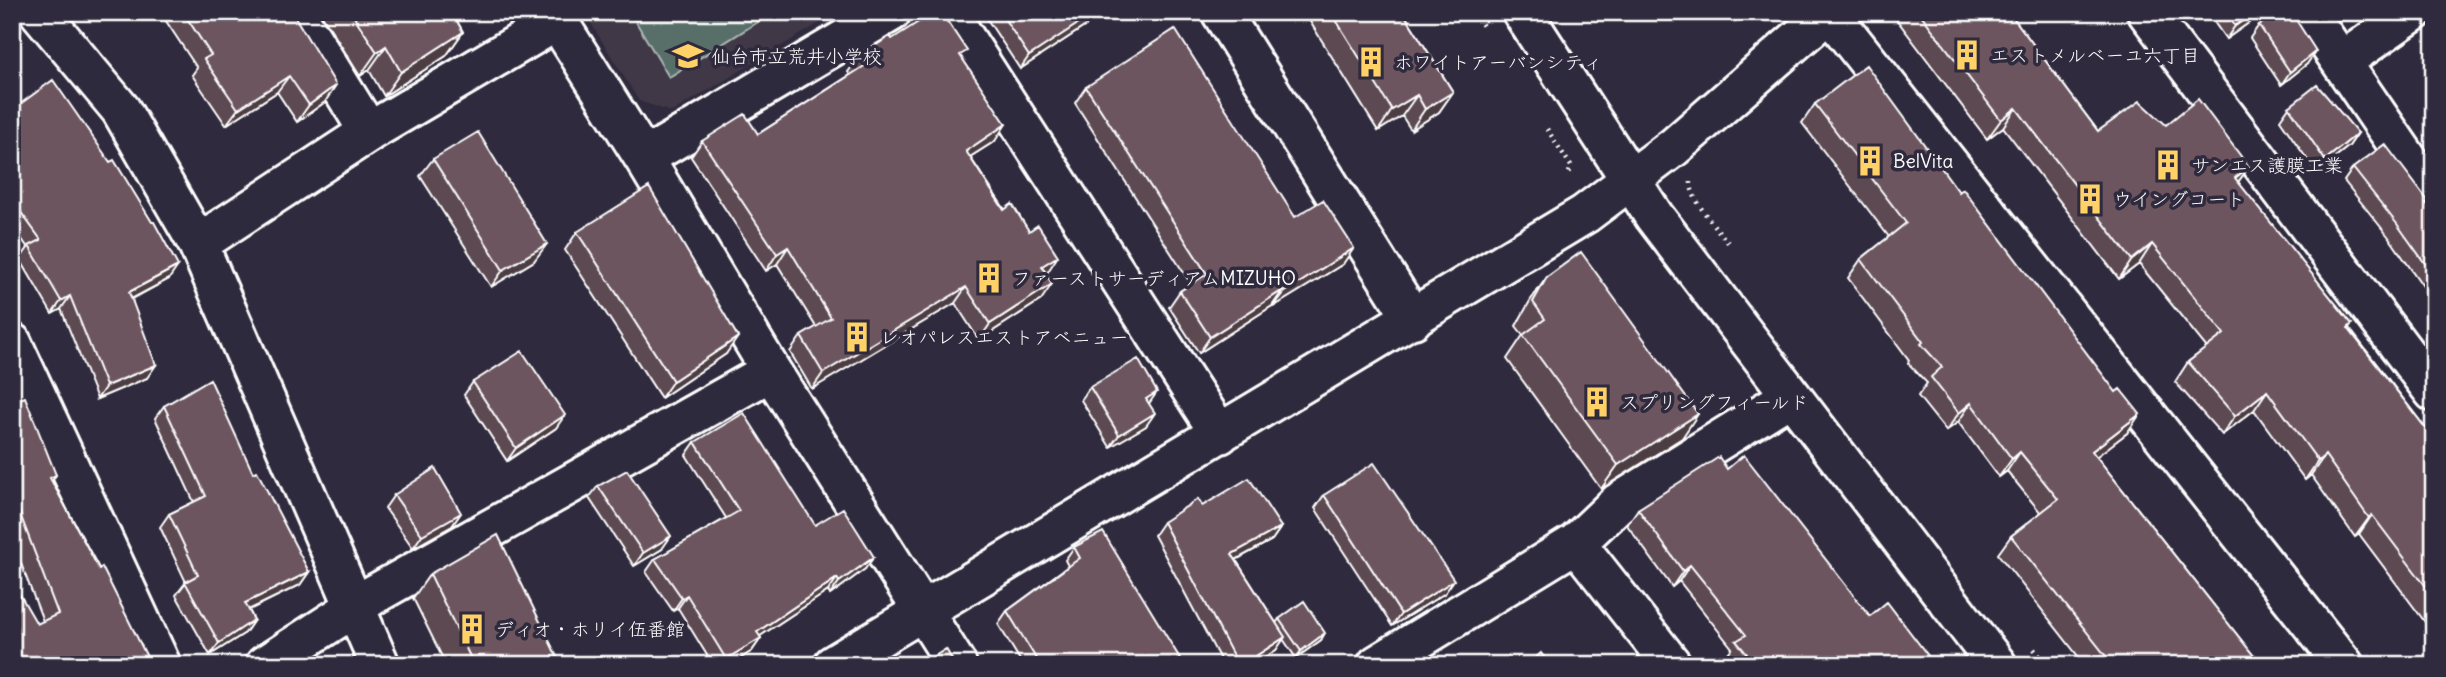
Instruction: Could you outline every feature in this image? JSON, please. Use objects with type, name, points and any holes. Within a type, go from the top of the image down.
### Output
[{"type":"street","points":[[39,12],[121,110],[198,244],[380,665]]},
{"type":"street","points":[[295,12],[369,132]]},
{"type":"street","points":[[644,158],[891,12]]},
{"type":"street","points":[[948,12],[1220,434]]},
{"type":"street","points":[[1221,12],[1413,319]]},
{"type":"street","points":[[1522,12],[1654,216],[1997,665]]},
{"type":"street","points":[[833,665],[1585,214],[1675,148],[1829,12],[2344,665]]},
{"type":"street","points":[[2147,12],[2434,393]]},
{"type":"street","points":[[2307,12],[2434,198]]},
{"type":"street","points":[[2341,62],[2413,12]]},
{"type":"street","points":[[198,244],[369,132],[555,16],[644,158],[771,371],[957,665]]},
{"type":"street","points":[[14,350],[161,665]]},
{"type":"street","points":[[265,665],[354,607],[771,371]]},
{"type":"street","points":[[1377,665],[1576,543],[1618,503],[1791,396]]},
{"type":"street","points":[[1576,543],[1672,665]]},
{"type":"path","points":[[1474,12],[1489,36]]},
{"type":"path","points":[[1541,119],[1571,166],[1566,184]]},
{"type":"shaded area","name":"仙台市立荒井小学校","points":[[584,12],[838,12],[672,112],[639,101]]},
{"type":"green space","points":[[630,12],[774,12],[669,77]]},
{"type":"building","points":[[183,12],[267,12],[270,17],[276,12],[292,12],[336,85],[309,105],[289,76],[238,109],[204,59],[211,55]]},
{"type":"building","points":[[351,12],[452,12],[463,32],[401,72],[386,46],[377,52]]},
{"type":"building","points":[[934,12],[941,12],[967,51],[960,55],[1006,124],[966,151],[1004,210],[1012,204],[1029,231],[1038,225],[1058,256],[1042,266],[1052,284],[990,324],[966,287],[823,373],[801,336],[831,318],[788,247],[777,254],[702,141],[745,114],[758,134],[866,65],[860,56]]},
{"type":"building","points":[[1000,12],[1096,12],[1029,56]]},
{"type":"building","points":[[1331,12],[1403,12],[1453,92],[1425,109],[1417,95],[1392,110]]},
{"type":"building","points":[[1919,12],[2009,12],[2098,131],[2140,101],[2166,125],[2198,99],[2249,167],[2235,178],[2352,324],[2348,328],[2434,439],[2434,597],[2372,515],[2369,518],[2325,455],[2318,461],[2267,391],[2235,416],[2188,362],[2224,334],[2152,244],[2132,260],[2016,108],[2001,120]]},
{"type":"building","points":[[2225,12],[2255,12],[2235,26]]},
{"type":"building","points":[[2281,12],[2291,12],[2316,51],[2290,72],[2259,25]]},
{"type":"building","points":[[12,21],[21,31],[12,38]]},
{"type":"building","points":[[1175,29],[1295,217],[1323,200],[1354,248],[1210,337],[1180,291],[1207,274],[1086,87]]},
{"type":"building","points":[[1866,65],[1959,192],[1963,189],[2116,392],[2120,389],[2140,414],[2092,451],[2261,665],[2113,665],[2011,536],[2058,499],[2020,452],[2012,459],[1971,403],[1959,413],[1931,377],[1942,367],[1921,344],[1923,342],[1861,259],[1906,223],[1815,104]]},
{"type":"building","points":[[53,80],[110,162],[114,160],[154,222],[178,266],[129,292],[156,365],[106,386],[70,296],[61,301],[29,246],[41,240],[12,200],[12,110]]},
{"type":"building","points":[[2317,85],[2358,133],[2325,160],[2289,107]]},
{"type":"building","points":[[478,132],[547,244],[503,270],[433,159]]},
{"type":"building","points":[[2385,144],[2434,213],[2434,276],[2353,168]]},
{"type":"building","points":[[649,187],[738,337],[673,381],[577,232]]},
{"type":"building","name":"スプリングフィールド","points":[[1581,252],[1698,414],[1618,465],[1523,335],[1545,319],[1533,302],[1547,277]]},
{"type":"building","points":[[522,351],[565,415],[516,448],[473,382]]},
{"type":"building","points":[[1138,359],[1157,392],[1146,399],[1155,413],[1119,435],[1090,387]]},
{"type":"building","points":[[210,379],[253,473],[257,471],[309,572],[245,603],[254,620],[219,643],[185,582],[198,575],[169,514],[206,496],[164,406]]},
{"type":"building","points":[[25,397],[56,475],[50,478],[99,569],[102,567],[151,665],[12,665],[12,581],[37,624],[58,614],[12,493],[12,402]]},
{"type":"building","points":[[744,413],[815,525],[843,508],[874,557],[839,582],[837,578],[757,632],[761,638],[726,659],[687,595],[682,598],[655,559],[739,511],[695,442]]},
{"type":"building","points":[[1744,455],[1870,616],[1887,602],[1935,665],[1756,665],[1736,641],[1746,635],[1690,565],[1683,571],[1638,509],[1719,457],[1727,469]]},
{"type":"building","points":[[1374,463],[1454,580],[1401,614],[1324,495]]},
{"type":"building","points":[[435,468],[461,513],[422,535],[394,495]]},
{"type":"building","points":[[627,470],[671,536],[643,553],[598,486]]},
{"type":"building","points":[[1249,478],[1281,527],[1232,554],[1285,637],[1238,665],[1163,522],[1198,499],[1202,506]]},
{"type":"building","points":[[1103,532],[1184,665],[1040,665],[1007,611],[1080,558],[1074,547]]},
{"type":"building","points":[[498,535],[561,665],[474,665],[430,574]]},
{"type":"building","points":[[1304,601],[1325,633],[1301,651],[1279,619]]},
{"type":"building","points":[[946,649],[955,665],[921,665]]},
{"type":"building","points":[[1541,653],[1550,665],[1527,665]]},
{"type":"place","name":"エストメルベーユ六丁目","points":[[1967,55]]},
{"type":"place","name":"仙台市立荒井小学校","points":[[688,56]]},
{"type":"place","name":"ホワイトアーバンシティ","points":[[1371,62]]},
{"type":"place","name":"BelVita","points":[[1870,161]]},
{"type":"place","name":"サンエス護膜工業","points":[[2168,165]]},
{"type":"place","name":"ウイングコート","points":[[2090,199]]},
{"type":"place","name":"ファーストサーディアムMIZUHO","points":[[989,278]]},
{"type":"place","name":"レオパレスエストアベニュー","points":[[857,337]]},
{"type":"place","name":"スプリングフィールド","points":[[1597,402]]},
{"type":"place","name":"ディオ・ホリイ伍番館","points":[[472,629]]}]
